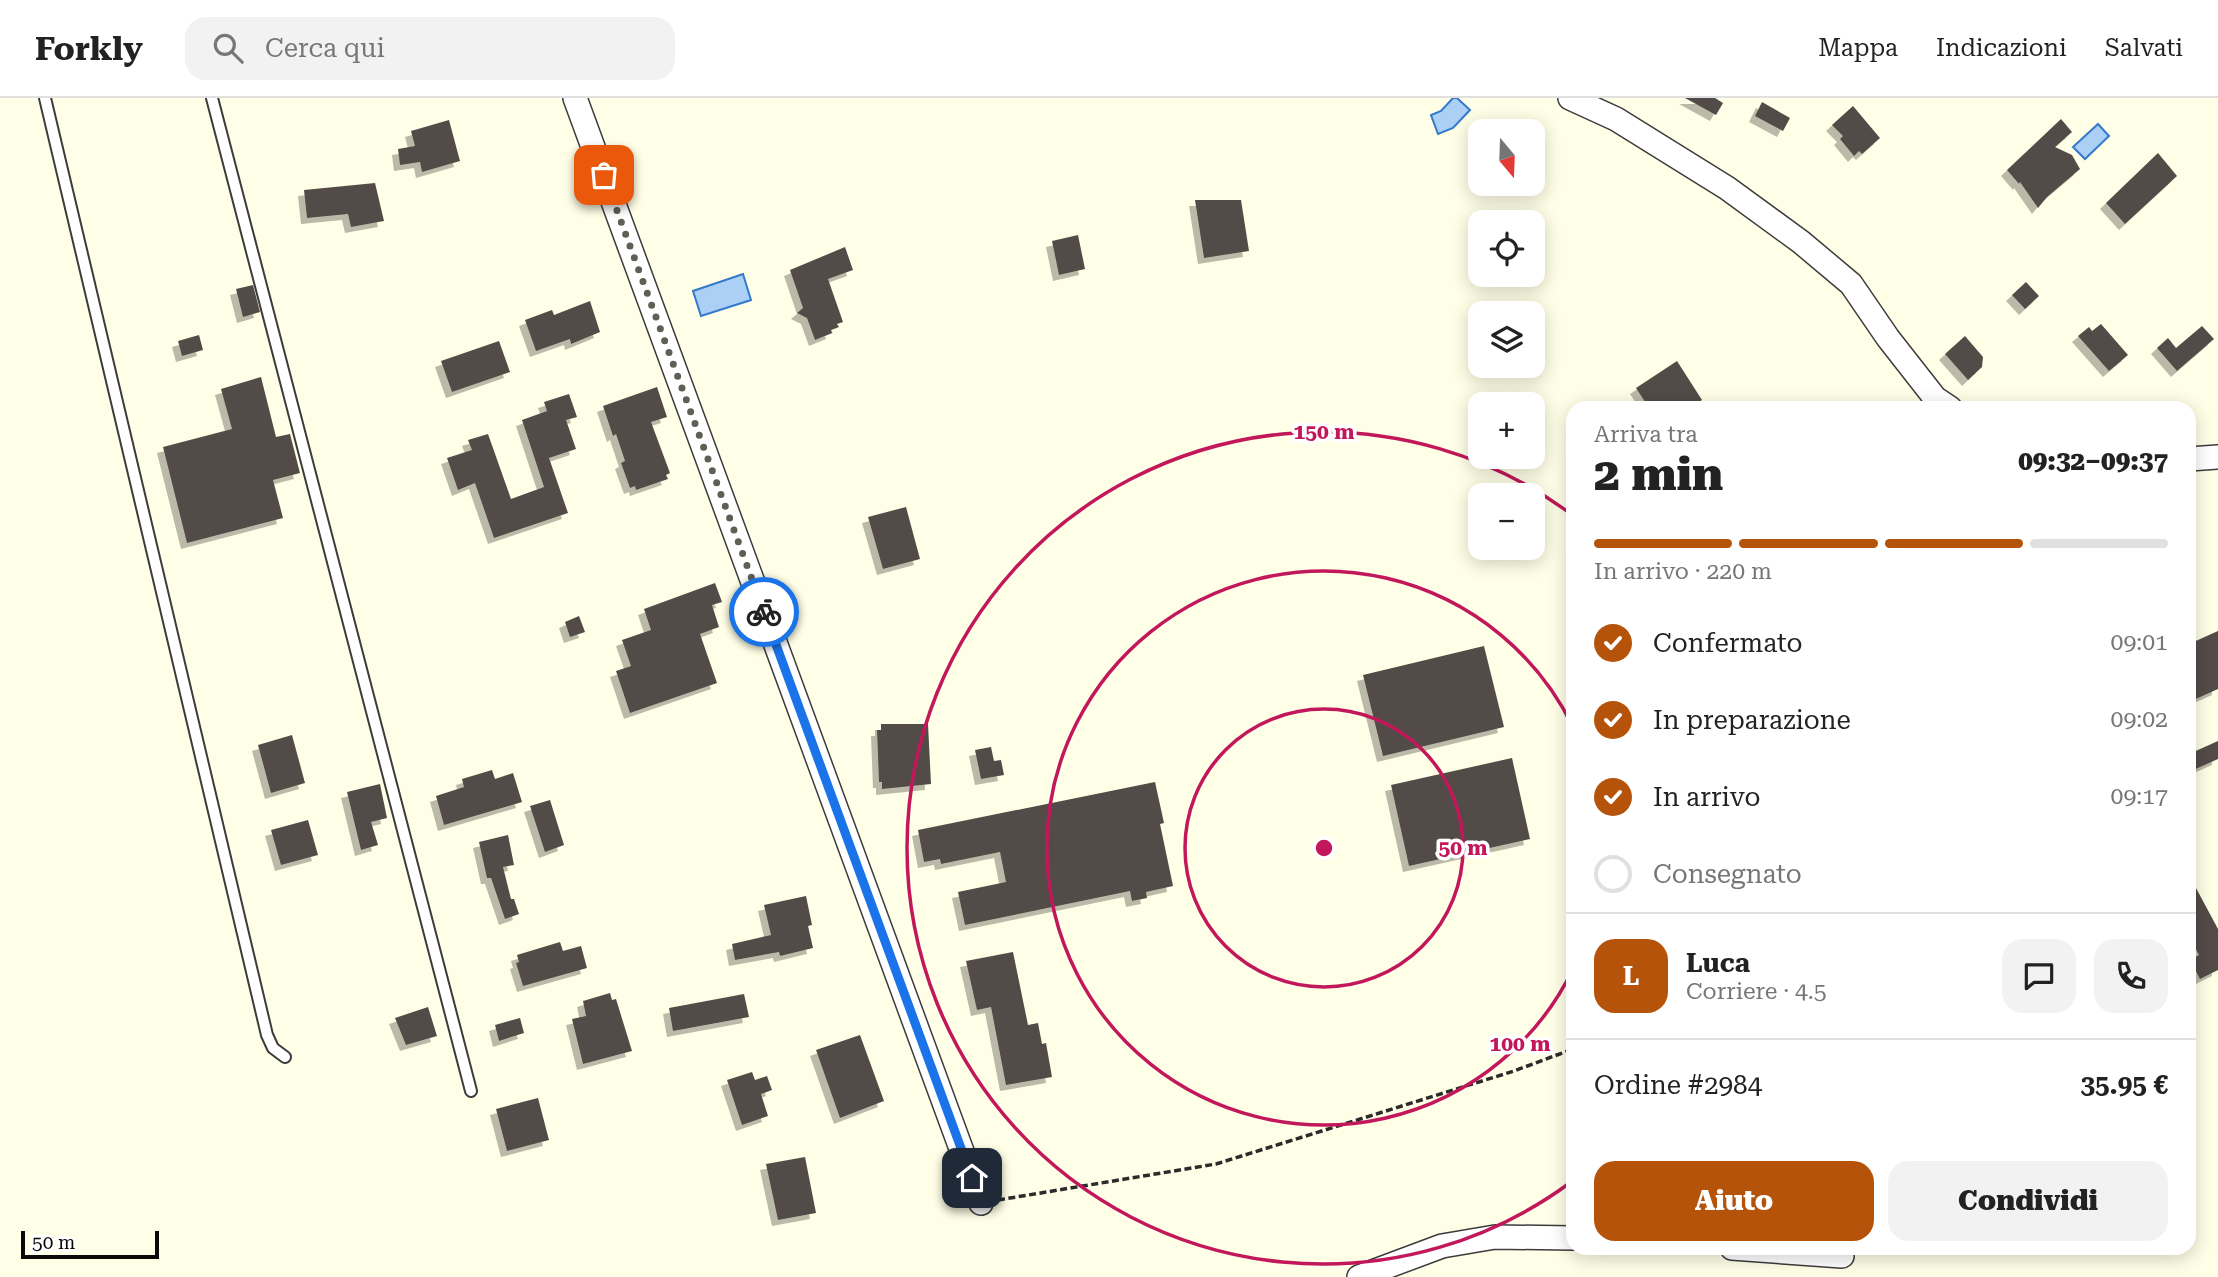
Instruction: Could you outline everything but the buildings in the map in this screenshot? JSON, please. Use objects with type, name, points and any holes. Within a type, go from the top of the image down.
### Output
[{"type":"street","points":[[575,98],[981,1203]]},
{"type":"street","points":[[1570,98],[1616,120],[1727,188],[1801,242],[1851,284],[1888,338],[1940,401]]},
{"type":"street","points":[[2196,459],[2218,457]]},
{"type":"street","points":[[1359,1277],[1442,1247],[1495,1237],[1566,1238]]},
{"type":"street","points":[[1828,1255],[1842,1256]]},
{"type":"lane","points":[[45,98],[267,1035],[273,1048],[285,1057]]},
{"type":"lane","points":[[212,98],[471,1091]]},
{"type":"path","points":[[981,1203],[1216,1164],[1514,1071],[1566,1052]]},
{"type":"water","points":[[1453,98],[1457,98],[1470,110],[1453,128],[1438,134],[1431,115],[1441,111]]},
{"type":"water","points":[[2098,124],[2109,136],[2085,159],[2073,147]]},
{"type":"water","points":[[743,274],[751,300],[701,316],[693,291]]},
{"type":"way so far","points":[[604,175],[764,612]]},
{"type":"route","points":[[764,612],[972,1178]]}]
